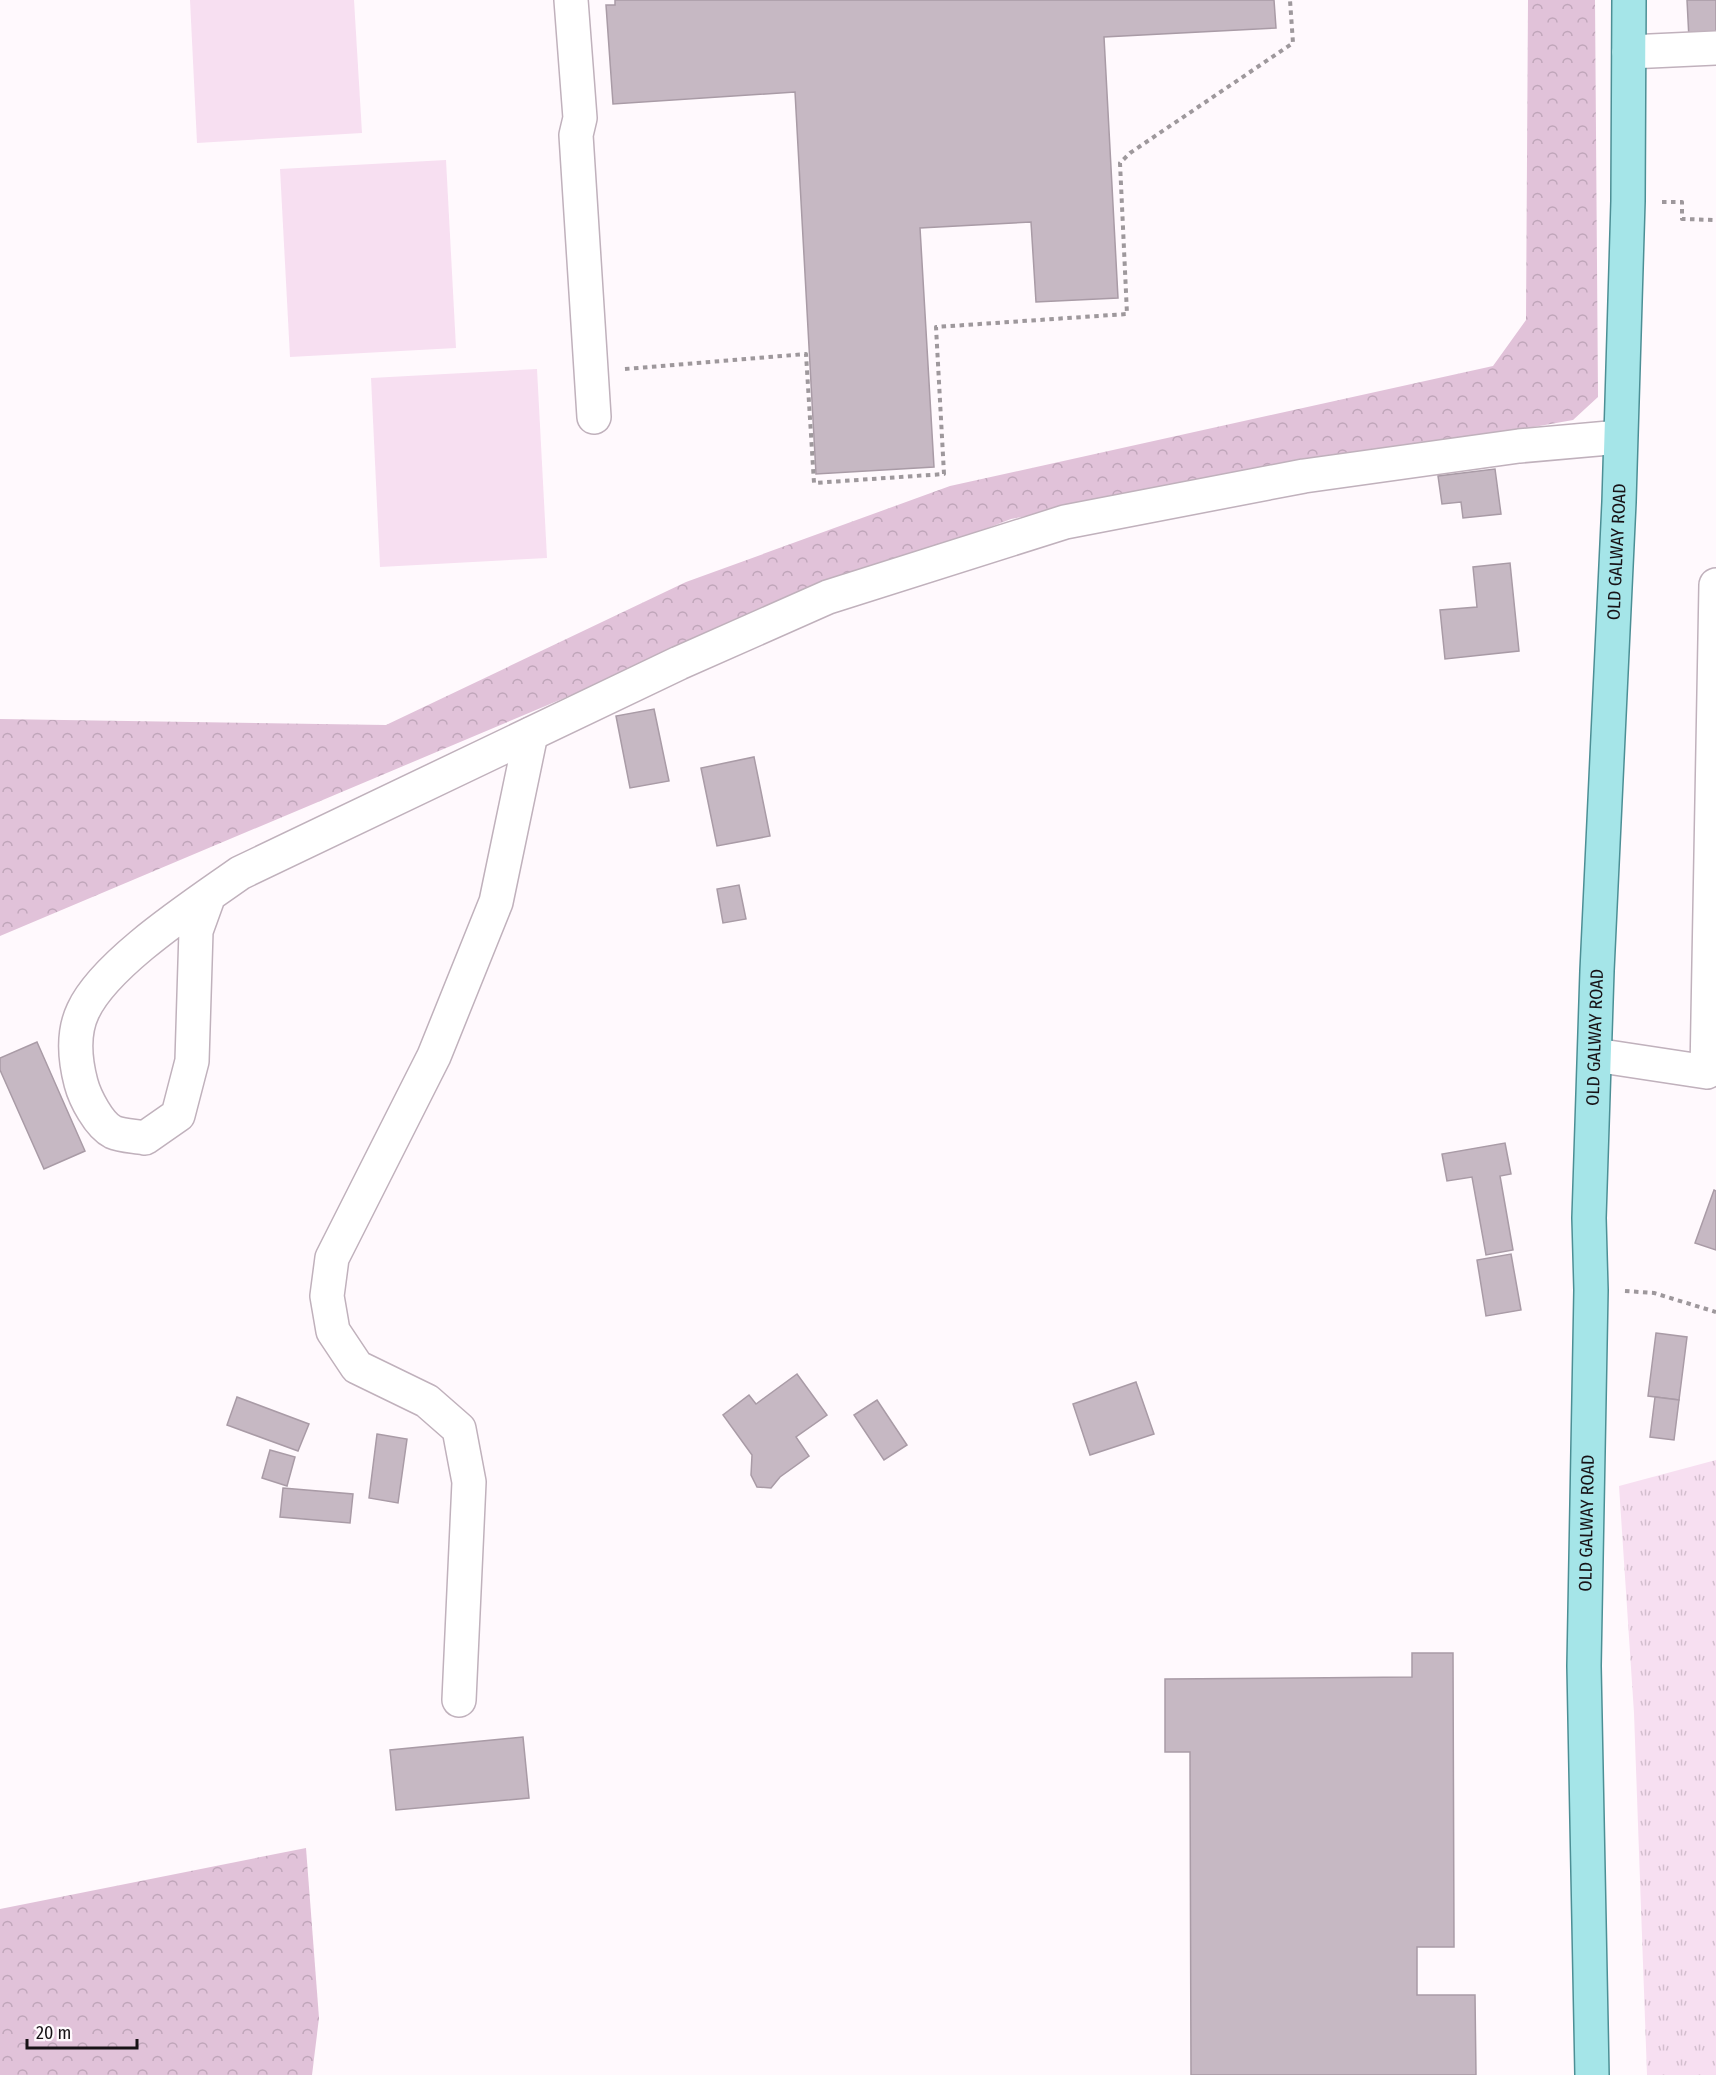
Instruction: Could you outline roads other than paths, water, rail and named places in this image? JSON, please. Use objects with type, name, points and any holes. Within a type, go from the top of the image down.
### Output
[{"type":"main road","name":"OLD GALWAY ROAD","points":[[1592,2075],[1584,1666],[1591,1290],[1590,1218],[1629,201],[1629,0]]},
{"type":"street","points":[[572,0],[580,118],[576,135],[594,417]]},
{"type":"street","points":[[1629,52],[1716,48]]},
{"type":"street","points":[[209,895],[196,931],[192,1061],[178,1115],[145,1138],[112,1131],[86,1101],[74,1055],[82,1013],[99,984],[157,933],[209,895],[240,873],[679,663],[828,597],[1065,522],[1304,476],[1519,446],[1620,437]]},
{"type":"street","points":[[1595,1054],[1711,1073],[1716,585]]},
{"type":"street","points":[[459,1700],[469,1482],[459,1429],[427,1401],[357,1367],[333,1331],[327,1296],[332,1258],[434,1056],[496,902],[531,734]]}]
